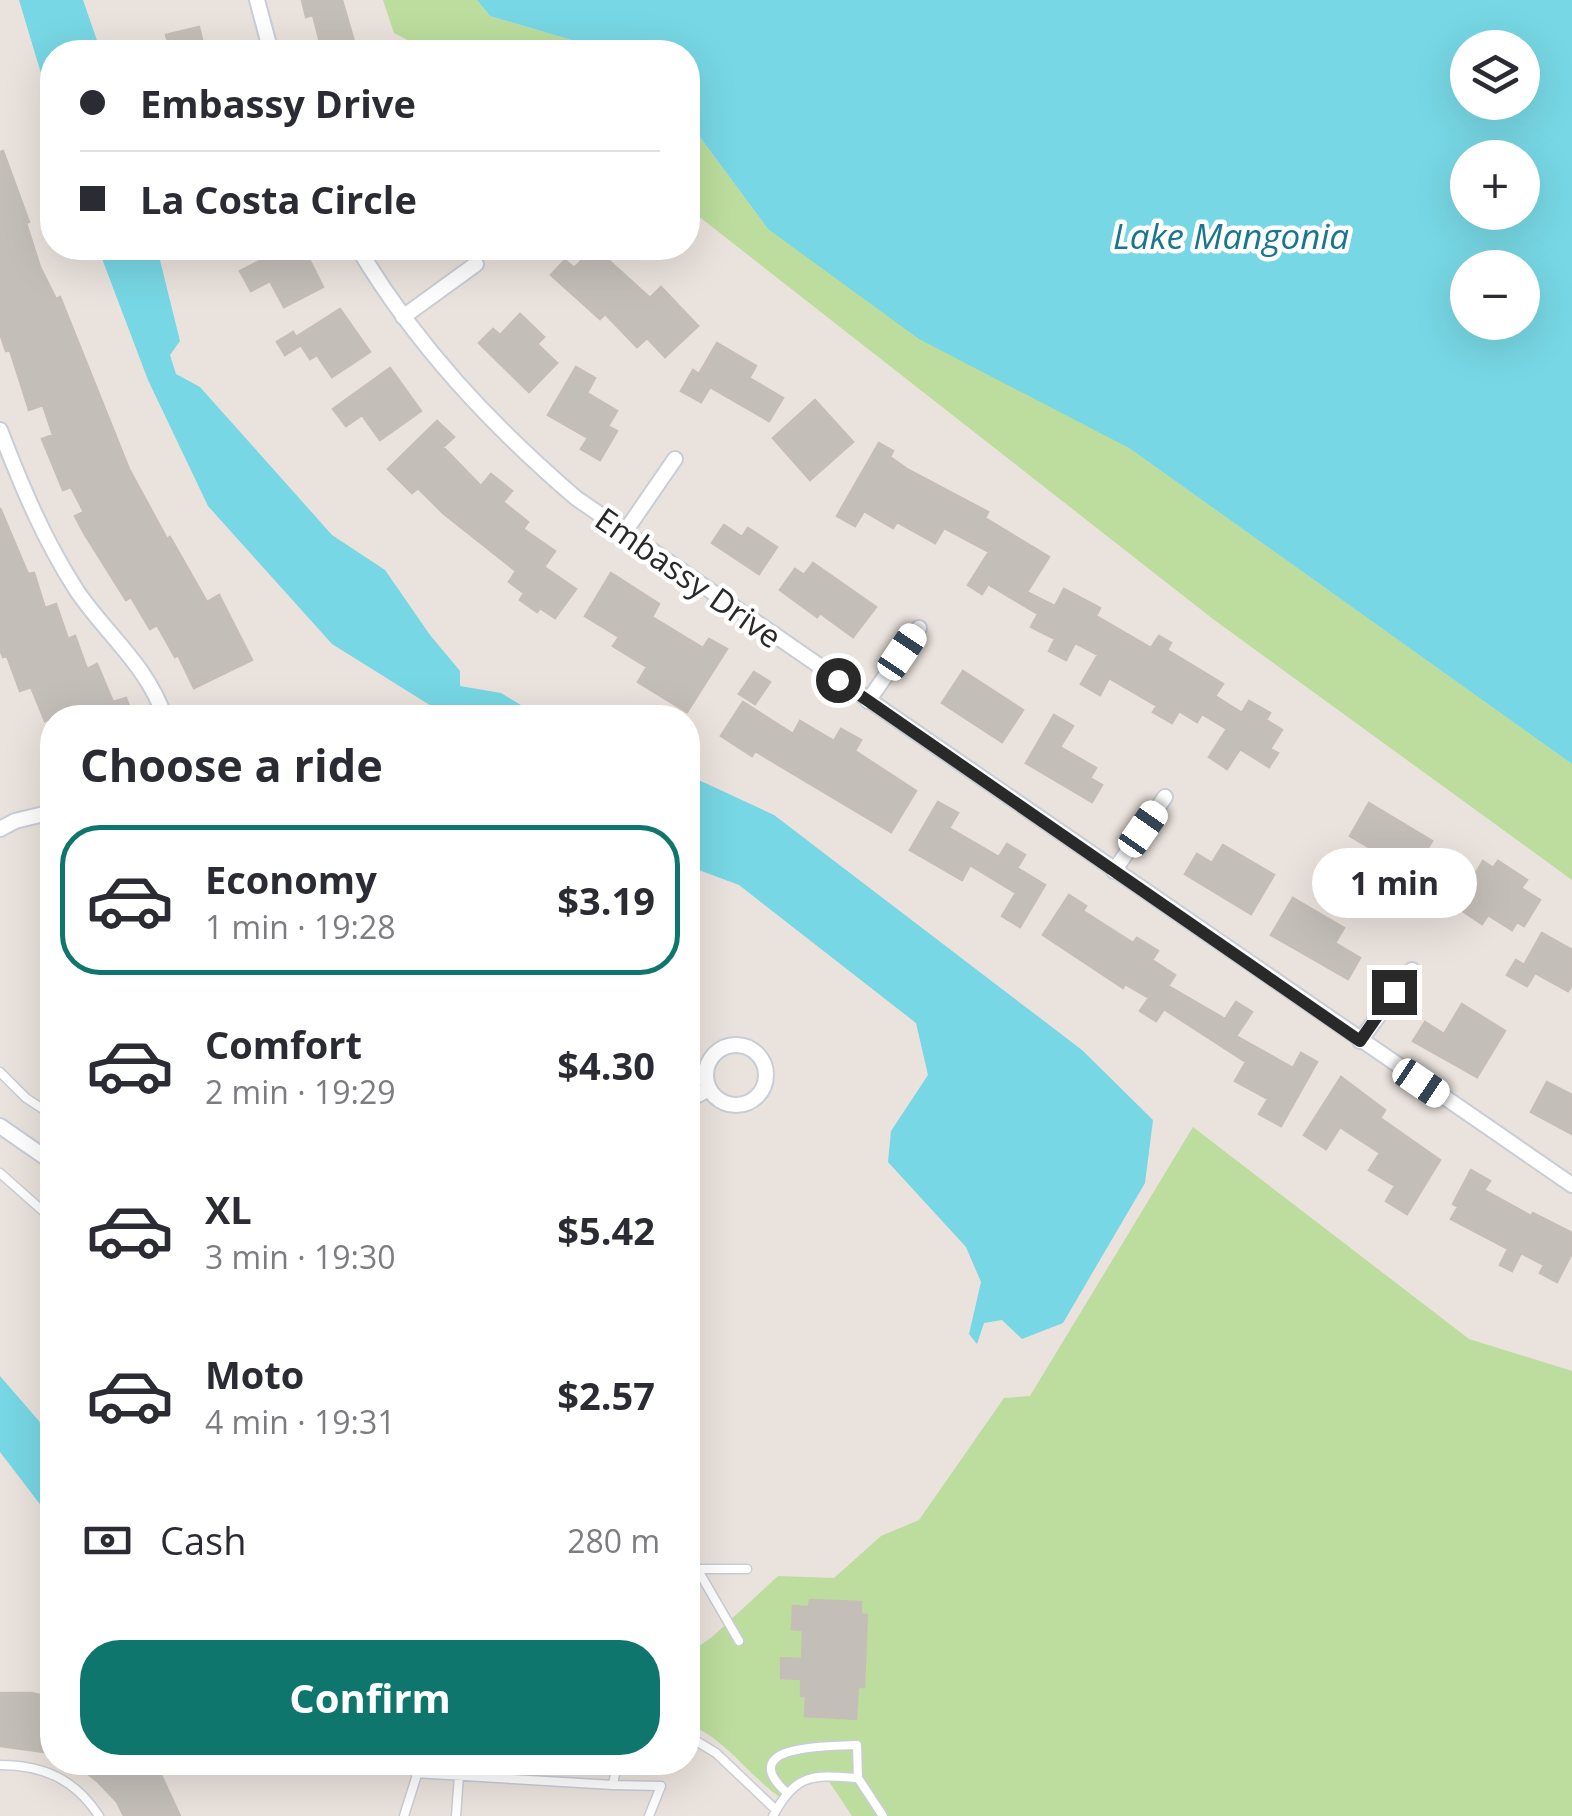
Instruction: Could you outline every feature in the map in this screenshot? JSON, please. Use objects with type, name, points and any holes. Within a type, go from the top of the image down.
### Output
[{"type":"street","points":[[257,0],[268,40]]},
{"type":"street","name":"Embassy Drive","points":[[366,260],[439,364],[520,450],[576,498],[1572,1186]]},
{"type":"street","points":[[403,317],[476,264]]},
{"type":"street","points":[[0,430],[38,526],[79,594],[145,674],[160,705]]},
{"type":"street","points":[[624,533],[674,459]]},
{"type":"street","points":[[868,702],[919,628]]},
{"type":"street","points":[[1114,871],[1165,797]]},
{"type":"street","points":[[0,828],[40,815]]},
{"type":"street","points":[[1360,1041],[1412,970]]},
{"type":"street","points":[[748,1046],[762,1059],[766,1068],[763,1089],[748,1103],[728,1104],[718,1100],[709,1089],[705,1072],[720,1048],[748,1046]]},
{"type":"street","points":[[700,1094],[709,1089]]},
{"type":"street","points":[[0,1126],[40,1154]]},
{"type":"lane","points":[[0,1072],[40,1107]]},
{"type":"lane","points":[[0,1173],[40,1208]]},
{"type":"lane","points":[[700,1569],[747,1569]]},
{"type":"lane","points":[[700,1572],[740,1641]]},
{"type":"lane","points":[[700,1743],[716,1753],[775,1813],[786,1793],[802,1779],[858,1778]]},
{"type":"lane","points":[[786,1793],[771,1779],[772,1762],[784,1754],[822,1746],[857,1745],[858,1778],[883,1816]]},
{"type":"lane","points":[[0,1765],[26,1765],[40,1770]]},
{"type":"lane","points":[[56,1775],[88,1798],[99,1816]]},
{"type":"lane","points":[[404,1816],[415,1775]]},
{"type":"lane","points":[[456,1816],[458,1775],[661,1786],[649,1816]]},
{"type":"lane","points":[[613,1784],[615,1775]]},
{"type":"green space","points":[[383,0],[477,0],[490,16],[571,40],[408,40],[394,33]]},
{"type":"green space","points":[[700,137],[768,229],[1129,448],[1572,764],[1572,880],[1213,619],[700,217]]},
{"type":"green space","points":[[1193,1127],[1469,1339],[1572,1371],[1572,1816],[852,1816],[828,1780],[802,1783],[784,1800],[700,1730],[700,1646],[778,1576],[834,1578],[881,1536],[919,1520],[1004,1398],[1030,1396]]},
{"type":"water","points":[[19,0],[83,0],[97,40],[40,40],[40,70]]},
{"type":"water","name":"Lake Mangonia","points":[[477,0],[1572,0],[1572,764],[1129,448],[919,339],[768,229],[700,137],[700,40],[571,40],[490,16]]},
{"type":"water","points":[[103,260],[160,260],[180,341],[170,355],[176,374],[200,387],[332,535],[385,570],[460,671],[460,686],[501,693],[521,705],[430,705],[332,644],[208,506],[148,380]]},
{"type":"water","points":[[700,781],[774,815],[1082,1050],[1153,1120],[1145,1183],[1063,1323],[1022,1339],[1002,1320],[984,1323],[977,1344],[969,1334],[981,1282],[966,1247],[888,1162],[891,1131],[928,1075],[916,1023],[739,885],[700,870]]},
{"type":"water","points":[[0,1376],[40,1422],[40,1504],[0,1452]]},
{"type":"building","points":[[302,0],[342,0],[354,40],[319,40],[313,15],[306,17]]},
{"type":"building","points":[[199,27],[202,40],[167,40],[166,35]]},
{"type":"building","points":[[3,151],[29,222],[26,223],[40,267],[56,299],[60,297],[129,469],[207,602],[219,595],[252,660],[194,688],[157,625],[150,629],[131,597],[126,600],[84,533],[75,516],[84,512],[71,487],[63,490],[42,439],[53,435],[43,405],[29,410],[10,350],[6,351],[0,333]]},
{"type":"building","points":[[262,260],[310,260],[323,287],[284,307],[270,281],[251,291],[240,271]]},
{"type":"building","points":[[565,260],[574,268],[582,260],[608,260],[650,298],[661,287],[698,326],[665,357],[647,338],[637,347],[605,314],[600,319],[551,275]]},
{"type":"building","points":[[340,309],[370,352],[332,377],[317,355],[310,359],[301,345],[285,355],[277,342],[293,332],[296,337]]},
{"type":"building","points":[[520,314],[544,337],[537,344],[557,363],[529,392],[479,343],[493,329],[500,335]]},
{"type":"building","points":[[717,343],[756,366],[749,378],[783,398],[769,421],[710,387],[701,402],[681,391],[693,370],[699,374]]},
{"type":"building","points":[[576,367],[595,378],[587,393],[617,411],[608,426],[617,431],[600,460],[581,449],[588,438],[548,415]]},
{"type":"building","points":[[390,368],[421,411],[380,440],[362,415],[346,426],[333,409]]},
{"type":"building","points":[[815,400],[853,442],[810,480],[773,438]]},
{"type":"building","points":[[437,421],[454,437],[443,447],[481,486],[491,474],[512,491],[503,502],[528,522],[523,529],[555,551],[544,567],[576,589],[555,618],[520,600],[524,593],[509,582],[516,571],[418,488],[412,493],[388,469]]},
{"type":"building","points":[[879,443],[893,451],[890,457],[907,469],[988,512],[985,518],[1049,557],[1027,592],[1055,606],[1064,589],[1100,608],[1096,616],[1151,648],[1159,636],[1171,643],[1167,650],[1223,684],[1215,696],[1242,713],[1249,701],[1270,713],[1266,720],[1282,730],[1270,749],[1278,753],[1269,767],[1240,749],[1227,769],[1209,757],[1227,729],[1202,714],[1197,722],[1179,711],[1172,723],[1153,712],[1157,706],[1109,678],[1100,695],[1081,684],[1098,655],[1075,643],[1066,660],[1049,651],[1055,639],[1031,627],[1038,614],[988,584],[982,594],[968,585],[989,552],[944,528],[935,543],[897,522],[893,528],[864,511],[855,526],[837,516]]},
{"type":"building","points":[[0,508],[28,574],[34,573],[45,608],[56,604],[68,639],[75,636],[87,669],[97,664],[113,702],[126,698],[129,705],[40,705],[40,709],[31,687],[20,691],[7,656],[3,657]]},
{"type":"building","points":[[724,525],[742,537],[748,528],[777,547],[759,574],[712,543]]},
{"type":"building","points":[[813,563],[876,607],[853,637],[780,590],[795,569],[804,575]]},
{"type":"building","points":[[611,573],[659,604],[652,617],[703,648],[709,639],[727,649],[691,705],[676,705],[638,682],[647,667],[613,646],[619,637],[585,616]]},
{"type":"building","points":[[963,671],[1023,710],[1002,742],[942,703]]},
{"type":"building","points":[[754,672],[770,682],[755,704],[739,694]]},
{"type":"building","points":[[743,702],[793,734],[800,721],[834,741],[841,729],[861,740],[855,751],[916,791],[891,832],[755,751],[752,756],[721,736]]},
{"type":"building","points":[[1054,715],[1073,726],[1060,747],[1096,768],[1090,778],[1102,785],[1092,802],[1026,763]]},
{"type":"building","points":[[938,802],[958,813],[949,828],[999,857],[1007,844],[1025,855],[1017,868],[1045,885],[1020,927],[1002,916],[1016,893],[970,865],[962,880],[910,850]]},
{"type":"building","points":[[1369,803],[1432,841],[1413,873],[1350,836]]},
{"type":"building","points":[[1223,845],[1274,875],[1251,914],[1185,874],[1197,854],[1212,863]]},
{"type":"building","points":[[1483,861],[1493,868],[1498,861],[1527,880],[1521,888],[1540,900],[1524,926],[1517,922],[1512,930],[1488,915],[1482,924],[1455,906]]},
{"type":"building","points":[[1069,895],[1086,906],[1083,911],[1133,943],[1137,938],[1158,951],[1152,960],[1175,975],[1168,986],[1225,1019],[1236,1002],[1252,1012],[1236,1036],[1293,1068],[1301,1053],[1317,1062],[1281,1126],[1259,1114],[1268,1099],[1235,1081],[1246,1062],[1164,1009],[1156,1021],[1140,1011],[1149,998],[1125,984],[1123,988],[1043,935]]},
{"type":"building","points":[[1293,898],[1344,928],[1335,943],[1360,958],[1348,979],[1271,935]]},
{"type":"building","points":[[1542,933],[1572,950],[1572,985],[1568,991],[1535,973],[1527,986],[1507,975],[1516,960],[1524,965]]},
{"type":"building","points":[[1462,1004],[1505,1031],[1477,1077],[1413,1041],[1425,1022],[1444,1034]]},
{"type":"building","points":[[1341,1077],[1385,1110],[1380,1118],[1440,1160],[1407,1214],[1386,1201],[1395,1186],[1369,1170],[1380,1153],[1340,1127],[1326,1149],[1304,1135]]},
{"type":"building","points":[[1547,1082],[1572,1095],[1572,1134],[1531,1112]]},
{"type":"building","points":[[1471,1170],[1490,1181],[1484,1190],[1572,1233],[1572,1253],[1557,1282],[1540,1273],[1544,1265],[1521,1253],[1512,1271],[1500,1265],[1508,1249],[1451,1219],[1458,1207],[1453,1204]]},
{"type":"building","points":[[810,1600],[861,1602],[861,1614],[867,1615],[864,1687],[858,1687],[856,1719],[805,1716],[806,1696],[801,1696],[801,1679],[781,1678],[781,1658],[802,1659],[803,1630],[792,1629],[793,1606],[809,1607]]},
{"type":"building","points":[[0,1693],[40,1695],[40,1751],[0,1746]]},
{"type":"building","points":[[89,1775],[161,1775],[180,1816],[124,1816],[117,1802]]},
{"type":"route","points":[[838,680],[1360,1041],[1394,992]]}]
